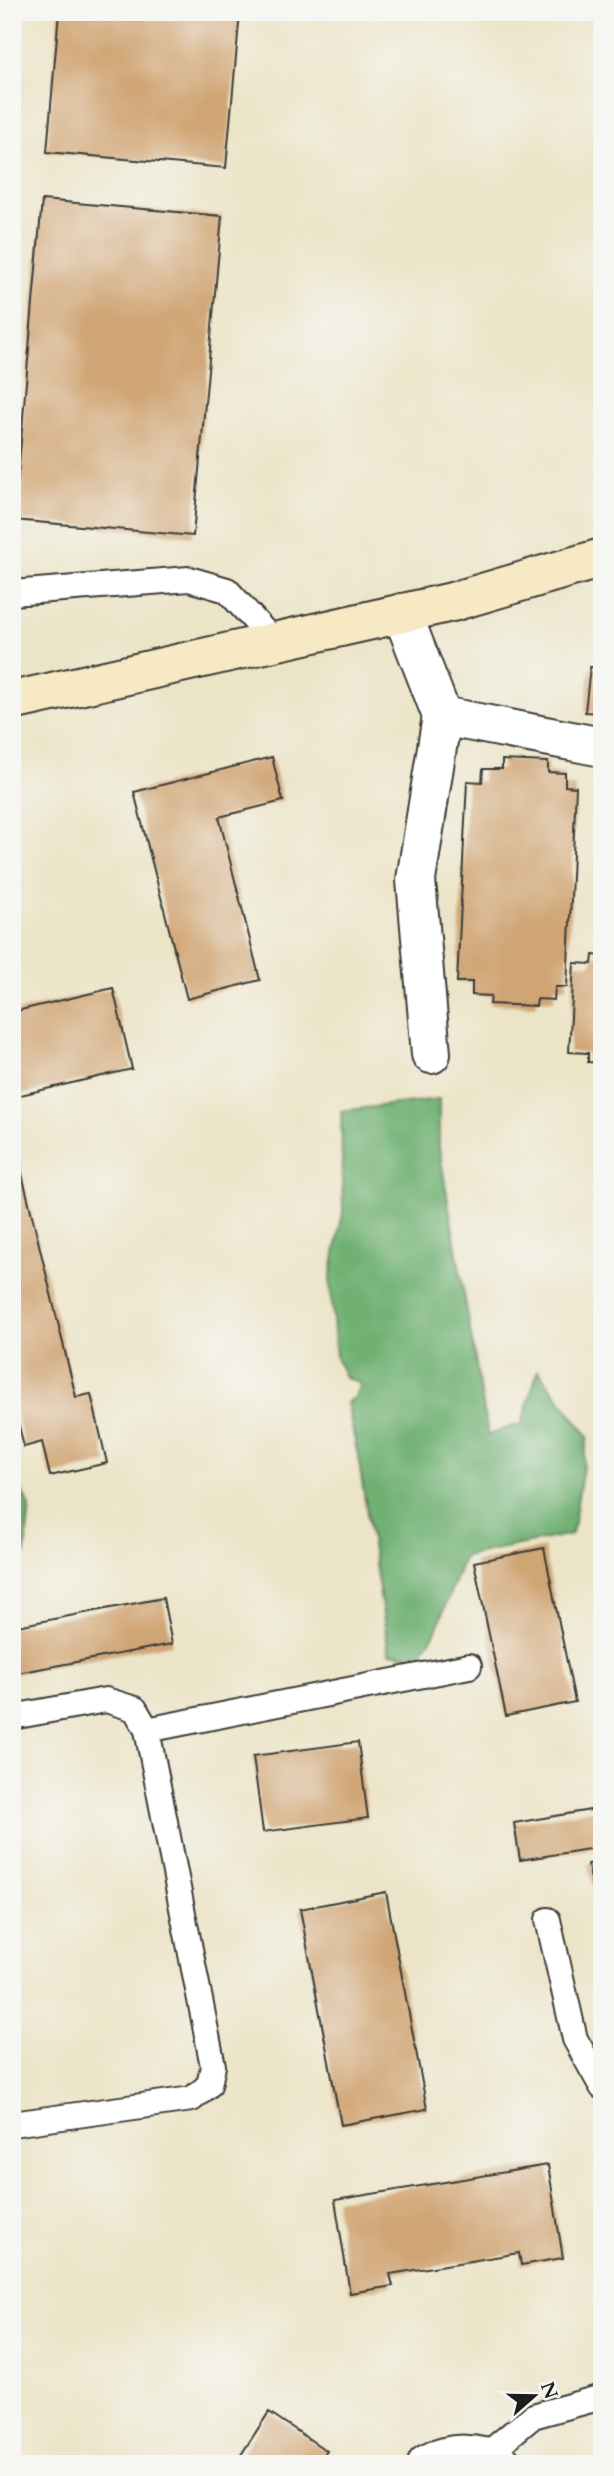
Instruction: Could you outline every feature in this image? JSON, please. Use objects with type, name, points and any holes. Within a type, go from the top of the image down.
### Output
[{"type":"street","points":[[12,701],[452,602],[602,558]]},
{"type":"street","points":[[402,613],[442,716],[416,880],[431,1054]]},
{"type":"street","points":[[442,716],[602,747]]},
{"type":"street","points":[[427,2464],[443,2455],[494,2460]]},
{"type":"lane","points":[[12,593],[188,579],[227,590],[274,642]]},
{"type":"lane","points":[[147,1730],[468,1666]]},
{"type":"lane","points":[[12,1717],[106,1700],[135,1709],[147,1730],[213,2066],[209,2085],[192,2099],[12,2124]]},
{"type":"lane","points":[[548,1920],[575,2039],[602,2087]]},
{"type":"lane","points":[[494,2460],[533,2416],[602,2397]]},
{"type":"green space","points":[[439,1099],[439,1148],[488,1435],[522,1423],[538,1370],[588,1436],[572,1534],[464,1556],[435,1633],[418,1657],[389,1653],[347,1402],[355,1398],[360,1383],[345,1377],[336,1358],[330,1281],[343,1212],[341,1111]]},
{"type":"green space","points":[[12,1475],[30,1506],[25,1555],[12,1557]]},
{"type":"building","points":[[59,12],[240,12],[226,168],[47,152]]},
{"type":"building","points":[[42,200],[222,216],[193,536],[14,520]]},
{"type":"building","points":[[590,667],[602,668],[602,713],[585,712]]},
{"type":"building","points":[[272,757],[283,801],[219,817],[260,980],[187,999],[134,792]]},
{"type":"building","points":[[502,760],[548,762],[548,772],[565,773],[565,786],[576,787],[567,987],[555,987],[554,1000],[537,999],[536,1006],[490,1004],[491,996],[472,995],[472,982],[457,982],[467,781],[482,782],[483,769],[502,769]]},
{"type":"building","points":[[593,955],[602,956],[602,1063],[588,1062],[588,1053],[569,1052],[574,963],[592,964]]},
{"type":"building","points":[[113,988],[132,1069],[12,1097],[12,1012]]},
{"type":"building","points":[[12,1133],[76,1397],[91,1394],[107,1463],[50,1476],[42,1442],[24,1447],[12,1396]]},
{"type":"building","points":[[544,1548],[575,1702],[506,1716],[474,1562]]},
{"type":"building","points":[[163,1598],[172,1644],[12,1674],[12,1627]]},
{"type":"building","points":[[358,1742],[368,1818],[263,1832],[253,1756]]},
{"type":"building","points":[[602,1808],[602,1847],[520,1860],[514,1823]]},
{"type":"building","points":[[602,1861],[602,1930],[600,1930],[588,1864]]},
{"type":"building","points":[[386,1892],[427,2109],[341,2125],[300,1909]]},
{"type":"building","points":[[548,2165],[563,2258],[521,2265],[519,2253],[390,2274],[393,2286],[350,2293],[335,2200]]},
{"type":"building","points":[[269,2412],[327,2451],[318,2464],[235,2464]]}]
